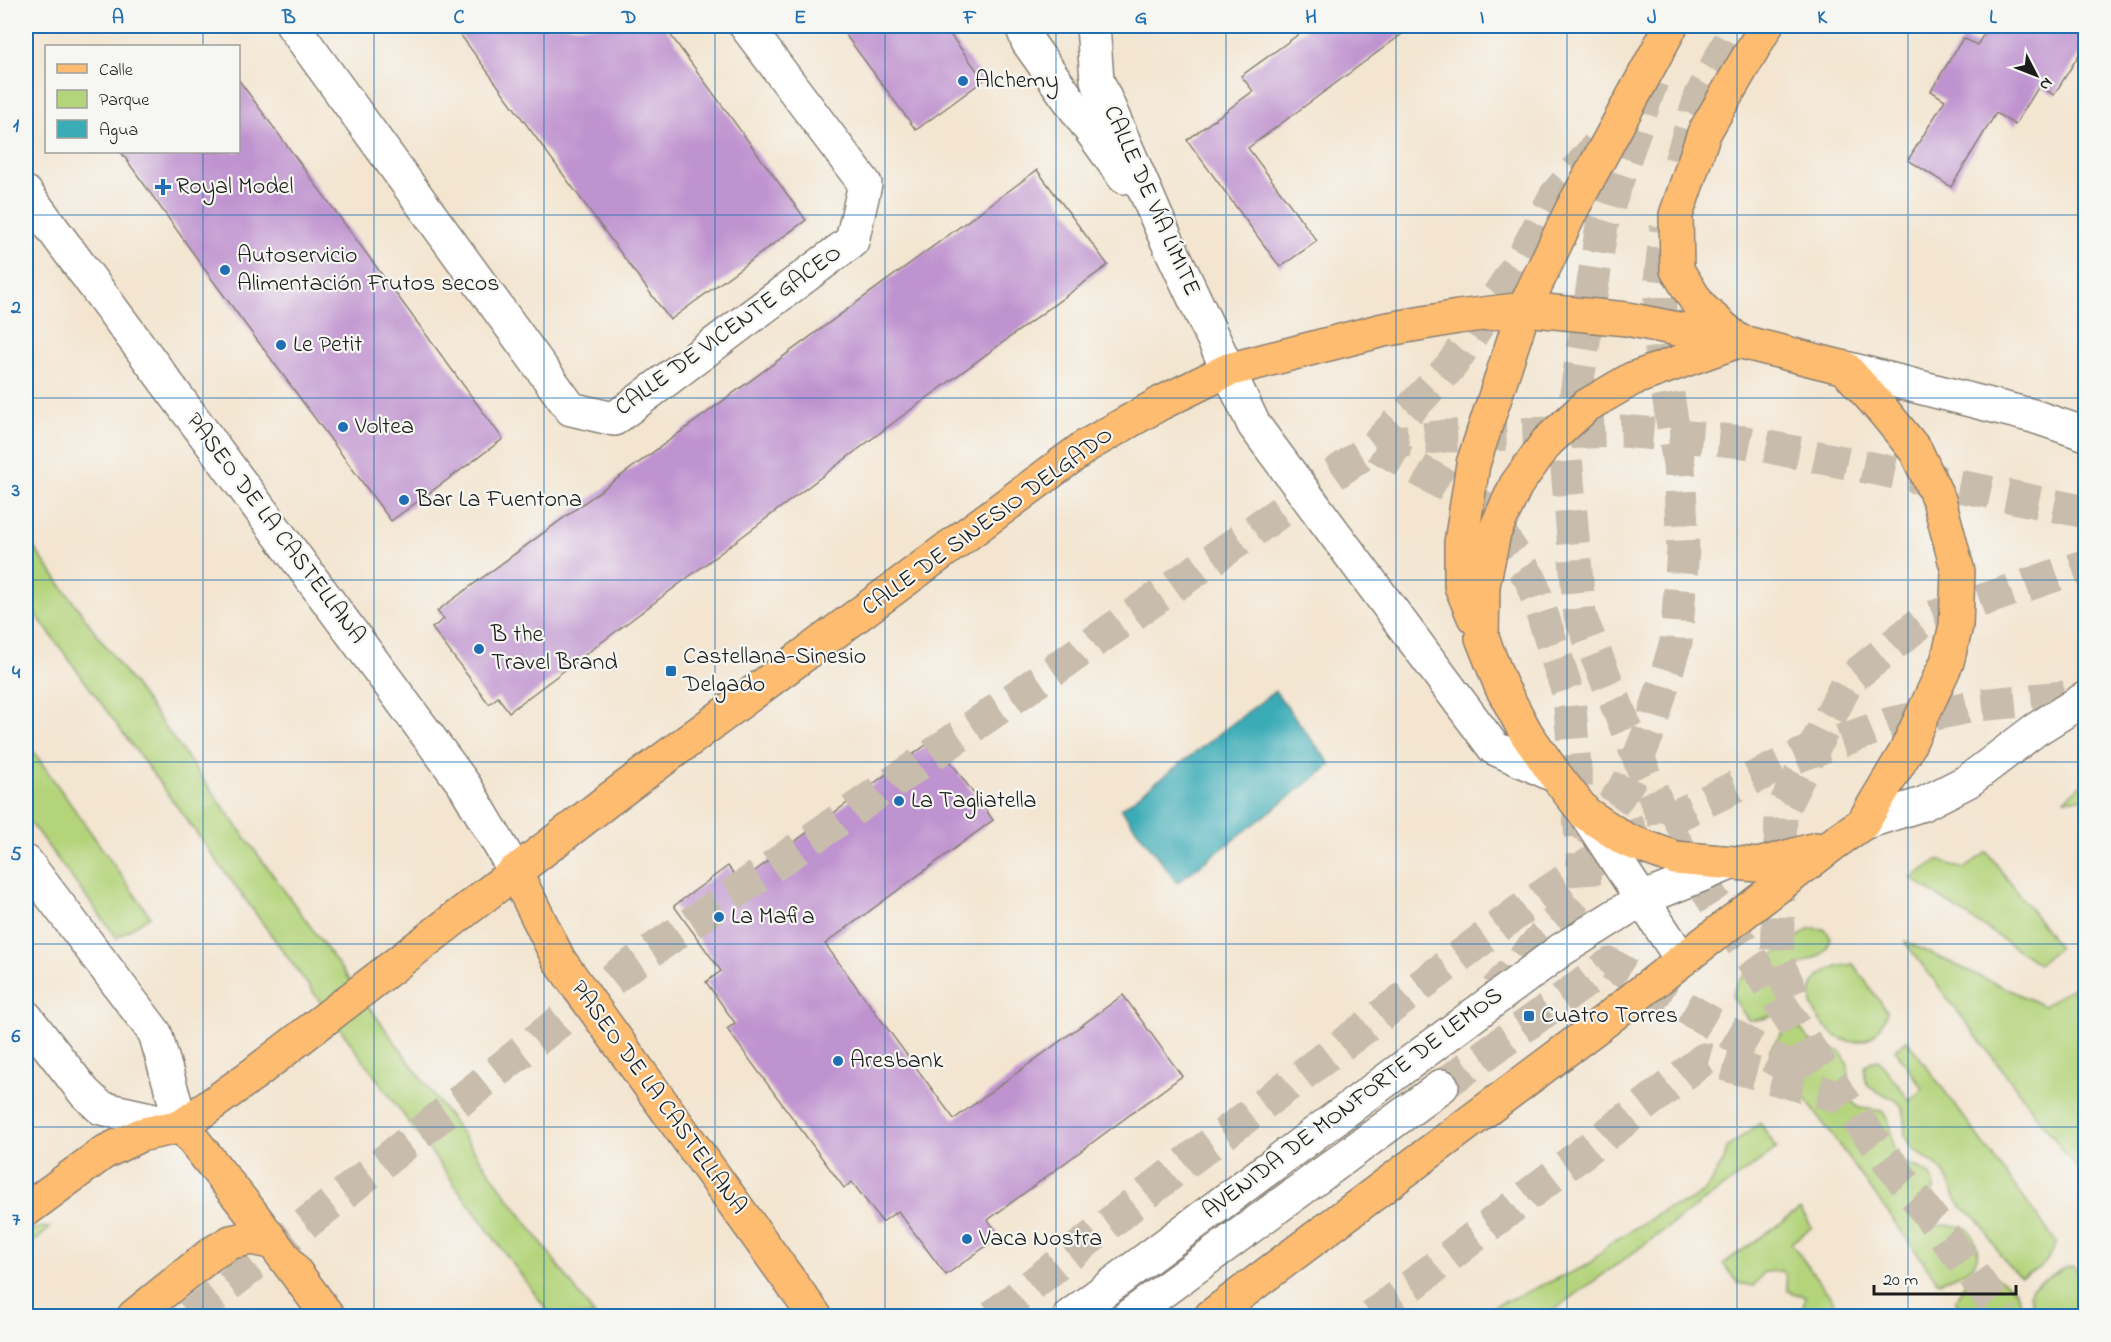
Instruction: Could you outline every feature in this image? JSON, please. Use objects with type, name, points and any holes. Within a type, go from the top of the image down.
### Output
[{"type":"main road","points":[[1482,638],[1461,586],[1461,543],[1473,464],[1524,309],[1572,209],[1671,26]]},
{"type":"main road","points":[[1738,341],[1700,307],[1677,270],[1676,215],[1704,133],[1766,26]]},
{"type":"main road","points":[[1524,309],[1627,319],[1738,341],[1845,368]]},
{"type":"main road","name":"CALLE DE SINESIO DELGADO","points":[[514,871],[1086,446],[1161,403],[1228,370],[1383,330],[1458,317],[1524,309]]},
{"type":"main road","name":"AVENIDA DE MONFORTE DE LEMOS","points":[[1738,341],[1632,378],[1586,406],[1547,442],[1516,485],[1494,533],[1482,585],[1482,638],[1501,686],[1526,733],[1556,776],[1585,813],[1626,840],[1675,858],[1758,865],[1836,842]]},
{"type":"main road","name":"AVENIDA DE MONFORTE DE LEMOS","points":[[1211,1317],[1606,1020],[1863,823],[1905,753],[1947,662],[1956,626],[1958,572],[1939,500],[1916,451],[1845,368]]},
{"type":"main road","points":[[26,1210],[103,1153],[140,1135],[182,1126],[255,1073],[514,871]]},
{"type":"main road","name":"PASEO DE LA CASTELLANA","points":[[514,871],[559,960],[815,1317]]},
{"type":"main road","points":[[182,1126],[249,1210],[328,1317]]},
{"type":"main road","points":[[134,1317],[211,1254],[231,1242],[251,1238],[271,1242]]},
{"type":"street","name":"CALLE DE VICENTE GACEO","points":[[293,26],[571,410],[614,419],[852,241],[865,184],[746,26]]},
{"type":"street","points":[[1022,26],[1028,42],[1163,232]]},
{"type":"street","name":"CALLE DE VÍA LÍMITE","points":[[1093,26],[1097,80],[1163,232],[1254,425],[1494,748],[1556,776]]},
{"type":"street","name":"PASEO DE LA CASTELLANA","points":[[26,193],[465,786],[514,871]]},
{"type":"street","points":[[1845,368],[2033,416],[2085,434]]},
{"type":"street","name":"AVENIDA DE MONFORTE DE LEMOS","points":[[1863,823],[1923,804],[1968,782],[2035,730],[2085,698]]},
{"type":"street","name":"AVENIDA DE MONFORTE DE LEMOS","points":[[1585,813],[1682,960]]},
{"type":"street","points":[[26,862],[155,1033],[182,1126],[101,1108]]},
{"type":"street","name":"AVENIDA DE MONFORTE DE LEMOS","points":[[1070,1317],[1561,950],[1642,899],[1731,863]]},
{"type":"street","points":[[26,1017],[84,1092],[101,1108],[108,1120],[109,1135],[103,1153]]},
{"type":"street","points":[[1129,1317],[1442,1086]]},
{"type":"green space","points":[[26,537],[595,1316],[551,1316],[26,601]]},
{"type":"green space","points":[[26,741],[150,916],[117,938],[26,817]]},
{"type":"green space","points":[[2085,782],[2085,799],[2064,799]]},
{"type":"green space","points":[[1987,852],[2059,947],[2039,964],[1911,878],[1938,860],[1963,869]]},
{"type":"green space","points":[[1810,928],[1824,929],[1830,936],[1825,950],[1821,955],[1796,970],[1788,1000],[1780,1011],[1762,1019],[1748,1020],[1732,996],[1738,981]]},
{"type":"green space","points":[[1904,941],[2044,1006],[2082,981],[2086,986],[2085,1179]]},
{"type":"green space","points":[[1853,964],[1887,1011],[1874,1034],[1856,1042],[1838,1037],[1822,1024],[1813,1006],[1812,988],[1825,972]]},
{"type":"green space","points":[[1800,1028],[1814,1044],[1841,1052],[1848,1065],[1848,1094],[1854,1104],[1861,1108],[1882,1111],[1887,1117],[1894,1148],[1899,1158],[1926,1172],[1933,1180],[1934,1189],[1926,1214],[1926,1219],[1929,1221],[1927,1228],[1932,1230],[1934,1226],[1952,1225],[1967,1228],[1974,1239],[1977,1257],[1967,1270],[1938,1282],[1770,1050],[1783,1031]]},
{"type":"green space","points":[[1907,1040],[2056,1242],[2047,1261],[2034,1271],[2021,1277],[2014,1271],[1977,1219],[1959,1204],[1939,1167],[1909,1144],[1905,1134],[1905,1115],[1902,1107],[1891,1097],[1872,1089],[1867,1084],[1865,1067],[1870,1062],[1879,1060],[1910,1101],[1923,1089],[1895,1049]]},
{"type":"green space","points":[[1760,1123],[1777,1148],[1546,1316],[1472,1316],[1588,1265],[1610,1243],[1668,1208],[1688,1202],[1705,1191],[1724,1161],[1727,1148]]},
{"type":"green space","points":[[1800,1209],[1812,1227],[1791,1243],[1843,1314],[1840,1316],[1813,1316],[1803,1308],[1805,1297],[1788,1291],[1782,1271],[1764,1272],[1754,1286],[1738,1283],[1723,1264]]},
{"type":"green space","points":[[42,1227],[50,1228],[26,1249],[26,1234]]},
{"type":"green space","points":[[2073,1266],[2083,1278],[2087,1291],[2079,1316],[2036,1316],[2030,1294],[2032,1288],[2063,1268]]},
{"type":"green space","points":[[1978,1276],[1996,1278],[2010,1285],[2018,1298],[2022,1316],[1966,1316],[1955,1301],[1964,1284]]},
{"type":"green space","points":[[211,1304],[223,1304],[245,1316],[221,1316]]},
{"type":"water","points":[[1275,691],[1331,765],[1177,883],[1121,809]]},
{"type":"building","points":[[454,26],[664,26],[806,220],[670,320]]},
{"type":"building","points":[[839,26],[944,26],[984,80],[916,130]]},
{"type":"building","points":[[1310,26],[1413,26],[1248,148],[1317,241],[1280,267],[1187,140],[1253,91],[1241,76]]},
{"type":"building","points":[[1989,26],[2085,26],[2085,45],[2054,95],[2039,86],[2015,125],[1996,113],[1951,187],[1908,160],[1945,100],[1931,91],[1963,38],[1977,45]]},
{"type":"building","points":[[240,82],[503,439],[391,521],[122,153],[240,153]]},
{"type":"building","points":[[1037,170],[1108,265],[897,420],[509,712],[498,697],[489,704],[432,628],[444,619],[437,611]]},
{"type":"building","points":[[934,739],[993,820],[825,944],[954,1119],[1123,995],[1182,1076],[988,1220],[1000,1236],[946,1275],[898,1211],[882,1222],[852,1182],[844,1188],[727,1029],[735,1023],[706,982],[721,971],[674,906],[728,866],[740,882]]},
{"type":"tunnel","points":[[1680,162],[1700,97],[1737,26]]},
{"type":"tunnel","points":[[1652,81],[1602,225],[1566,458],[1580,616],[1669,832],[1841,1097]]},
{"type":"tunnel","points":[[190,1316],[624,970],[1376,445],[1451,366],[1520,262],[1555,196],[1599,144]]},
{"type":"tunnel","points":[[1584,845],[1629,781],[1650,729],[1676,642],[1683,550],[1679,465],[1660,344],[1660,281],[1666,227]]},
{"type":"tunnel","points":[[1376,445],[1445,436],[1622,431],[1745,442],[2086,512]]},
{"type":"tunnel","points":[[1376,445],[1483,507],[1531,580],[1569,696],[1585,888],[1496,990]]},
{"type":"tunnel","points":[[1793,995],[1777,961],[1781,812],[1848,681],[1924,620],[2086,565]]},
{"type":"tunnel","points":[[993,1316],[1176,1170],[1518,912],[1622,842],[1801,755],[1888,724],[1978,705],[2086,695]]},
{"type":"tunnel","points":[[1442,1086],[1610,964],[1800,1074]]},
{"type":"tunnel","points":[[1372,1316],[1704,1059],[1841,1097],[2004,1316]]},
{"type":"tunnel","points":[[1104,1316],[1362,1118]]},
{"type":"place","name":"Alchemy","points":[[963,81]]},
{"type":"place","name":"Royal Model","points":[[163,187]]},
{"type":"place","name":"Autoservicio Alimentación Frutos secos","points":[[225,270]]},
{"type":"place","name":"Le Petit","points":[[281,345]]},
{"type":"place","name":"Voltea","points":[[343,427]]},
{"type":"place","name":"Bar La Fuentona","points":[[404,500]]},
{"type":"place","name":"B the Travel Brand","points":[[479,649]]},
{"type":"place","name":"Castellana-Sinesio Delgado","points":[[671,671]]},
{"type":"place","name":"La Tagliatella","points":[[899,801]]},
{"type":"place","name":"La Mafia","points":[[719,917]]},
{"type":"place","name":"Cuatro Torres","points":[[1529,1016]]},
{"type":"place","name":"Aresbank","points":[[838,1061]]},
{"type":"place","name":"Vaca Nostra","points":[[967,1239]]}]
